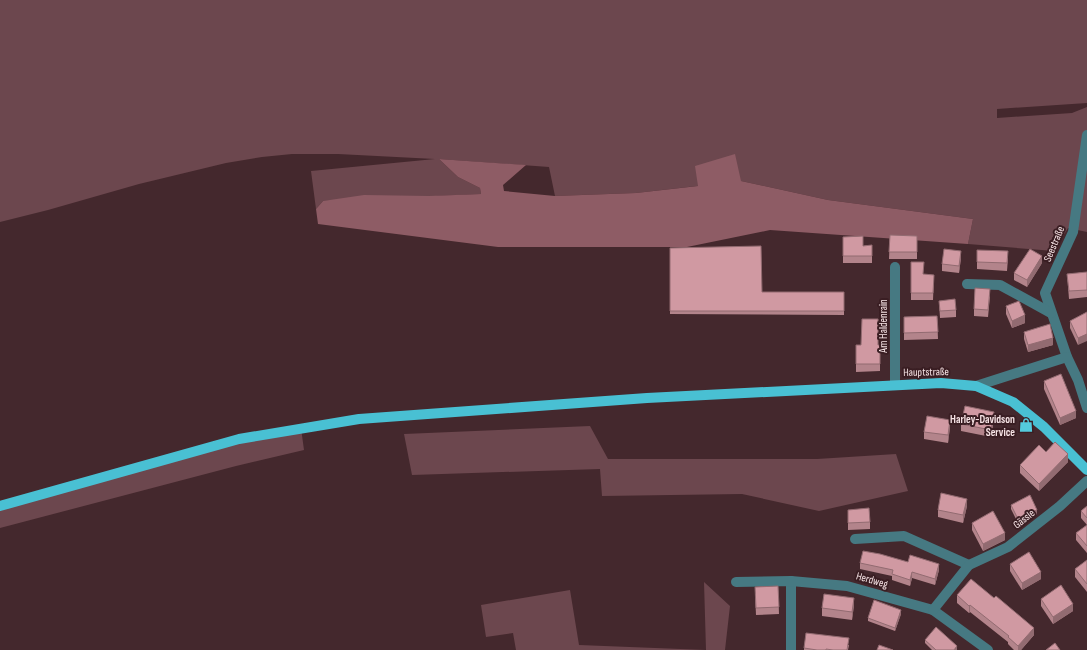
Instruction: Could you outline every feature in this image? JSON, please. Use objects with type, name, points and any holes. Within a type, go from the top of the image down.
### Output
[{"type":"main road","name":"Hauptstraße","points":[[0,506],[239,439],[359,419],[647,398],[941,382],[976,386],[1013,402],[1044,427],[1087,470]]},
{"type":"street","name":"Seestraße","points":[[1087,135],[1073,232],[1045,293],[1067,357],[1078,380],[1087,408]]},
{"type":"street","name":"Am Haldenrain","points":[[895,267],[895,385]]},
{"type":"street","points":[[967,284],[1000,285],[1051,313]]},
{"type":"street","points":[[976,386],[1067,357]]},
{"type":"street","name":"Gässle","points":[[934,610],[969,565],[1008,547],[1060,506],[1087,481]]},
{"type":"street","points":[[855,539],[904,536],[969,565]]},
{"type":"street","points":[[791,581],[791,650]]},
{"type":"street","name":"Herdweg","points":[[736,582],[791,581],[847,586],[934,610],[988,650]]},
{"type":"shaded area","points":[[0,0],[1087,0],[1087,103],[997,109],[997,118],[1072,113],[1087,107],[1087,232],[1068,228],[1054,251],[968,244],[973,219],[828,200],[741,181],[636,193],[555,196],[549,167],[439,159],[458,177],[480,188],[481,194],[323,201],[316,209],[311,171],[435,159],[338,154],[292,154],[226,163],[139,184],[0,222]]},
{"type":"shaded area","points":[[735,154],[741,181],[828,200],[973,219],[968,244],[770,230],[687,247],[498,247],[318,224],[316,209],[323,201],[364,195],[429,196],[481,194],[480,188],[458,177],[439,159],[526,165],[503,185],[504,191],[555,196],[636,193],[698,186],[695,166]]},
{"type":"shaded area","points":[[590,426],[608,459],[817,459],[896,454],[908,491],[819,511],[742,494],[602,496],[600,469],[412,475],[404,434]]},
{"type":"shaded area","points":[[301,428],[304,450],[236,466],[0,528],[0,506],[239,439]]},
{"type":"shaded area","points":[[704,582],[730,606],[725,650],[706,650]]},
{"type":"shaded area","points":[[570,590],[579,645],[706,650],[516,650],[513,633],[486,637],[481,605]]},
{"type":"building","points":[[890,235],[917,236],[917,252],[889,252]]},
{"type":"building","points":[[863,236],[863,246],[872,245],[872,256],[843,256],[843,237]]},
{"type":"building","points":[[761,246],[762,292],[844,292],[844,311],[670,311],[670,248]]},
{"type":"building","points":[[944,249],[961,251],[959,266],[942,264]]},
{"type":"building","points":[[1030,249],[1042,256],[1027,280],[1014,273]]},
{"type":"building","points":[[977,250],[1008,251],[1007,263],[977,262]]},
{"type":"building","points":[[911,262],[924,262],[923,274],[934,275],[933,293],[911,293]]},
{"type":"building","points":[[1087,272],[1087,290],[1069,291],[1067,274]]},
{"type":"building","points":[[975,288],[990,289],[988,310],[974,309]]},
{"type":"building","points":[[955,299],[956,310],[940,311],[939,301]]},
{"type":"building","points":[[1019,301],[1025,315],[1012,321],[1006,306]]},
{"type":"building","points":[[1087,312],[1087,334],[1078,338],[1070,321]]},
{"type":"building","points":[[937,316],[938,332],[904,333],[904,317]]},
{"type":"building","points":[[862,319],[878,319],[880,364],[856,364],[856,345],[861,345]]},
{"type":"building","points":[[1050,324],[1053,338],[1028,345],[1024,332]]},
{"type":"building","points":[[1061,374],[1076,411],[1060,418],[1044,381]]},
{"type":"building","points":[[965,406],[994,412],[991,430],[961,424]]},
{"type":"building","points":[[927,416],[950,420],[948,435],[924,432]]},
{"type":"building","points":[[1055,442],[1068,454],[1039,484],[1020,465],[1039,445],[1046,452]]},
{"type":"building","points":[[941,493],[967,499],[963,515],[938,510]]},
{"type":"building","points":[[1030,495],[1037,510],[1018,519],[1011,505]]},
{"type":"building","points":[[1087,506],[1087,518],[1081,511]]},
{"type":"building","points":[[869,508],[870,522],[848,523],[848,510]]},
{"type":"building","points":[[993,511],[1005,533],[983,544],[972,523]]},
{"type":"building","points":[[1087,525],[1087,546],[1076,533]]},
{"type":"building","points":[[863,551],[908,562],[910,555],[939,564],[935,579],[912,572],[910,580],[892,574],[893,570],[860,563]]},
{"type":"building","points":[[1029,552],[1041,572],[1022,583],[1010,564]]},
{"type":"building","points":[[1087,560],[1087,584],[1075,569]]},
{"type":"building","points":[[971,579],[994,598],[996,596],[1034,628],[1018,646],[1008,637],[1009,636],[970,605],[969,606],[957,595]]},
{"type":"building","points":[[1061,585],[1073,604],[1053,617],[1041,599]]},
{"type":"building","points":[[778,586],[779,607],[756,608],[755,587]]},
{"type":"building","points":[[824,594],[854,598],[852,612],[822,608]]},
{"type":"building","points":[[874,600],[901,610],[895,628],[868,618]]},
{"type":"building","points":[[936,627],[957,646],[954,650],[936,650],[925,640]]},
{"type":"building","points":[[806,633],[849,638],[847,650],[817,650],[804,648]]},
{"type":"building","points":[[1055,643],[1060,650],[1046,650]]},
{"type":"building","points":[[879,645],[893,650],[877,650]]},
{"type":"place","name":"Harley-Davidson Service","points":[[1026,425]]}]
